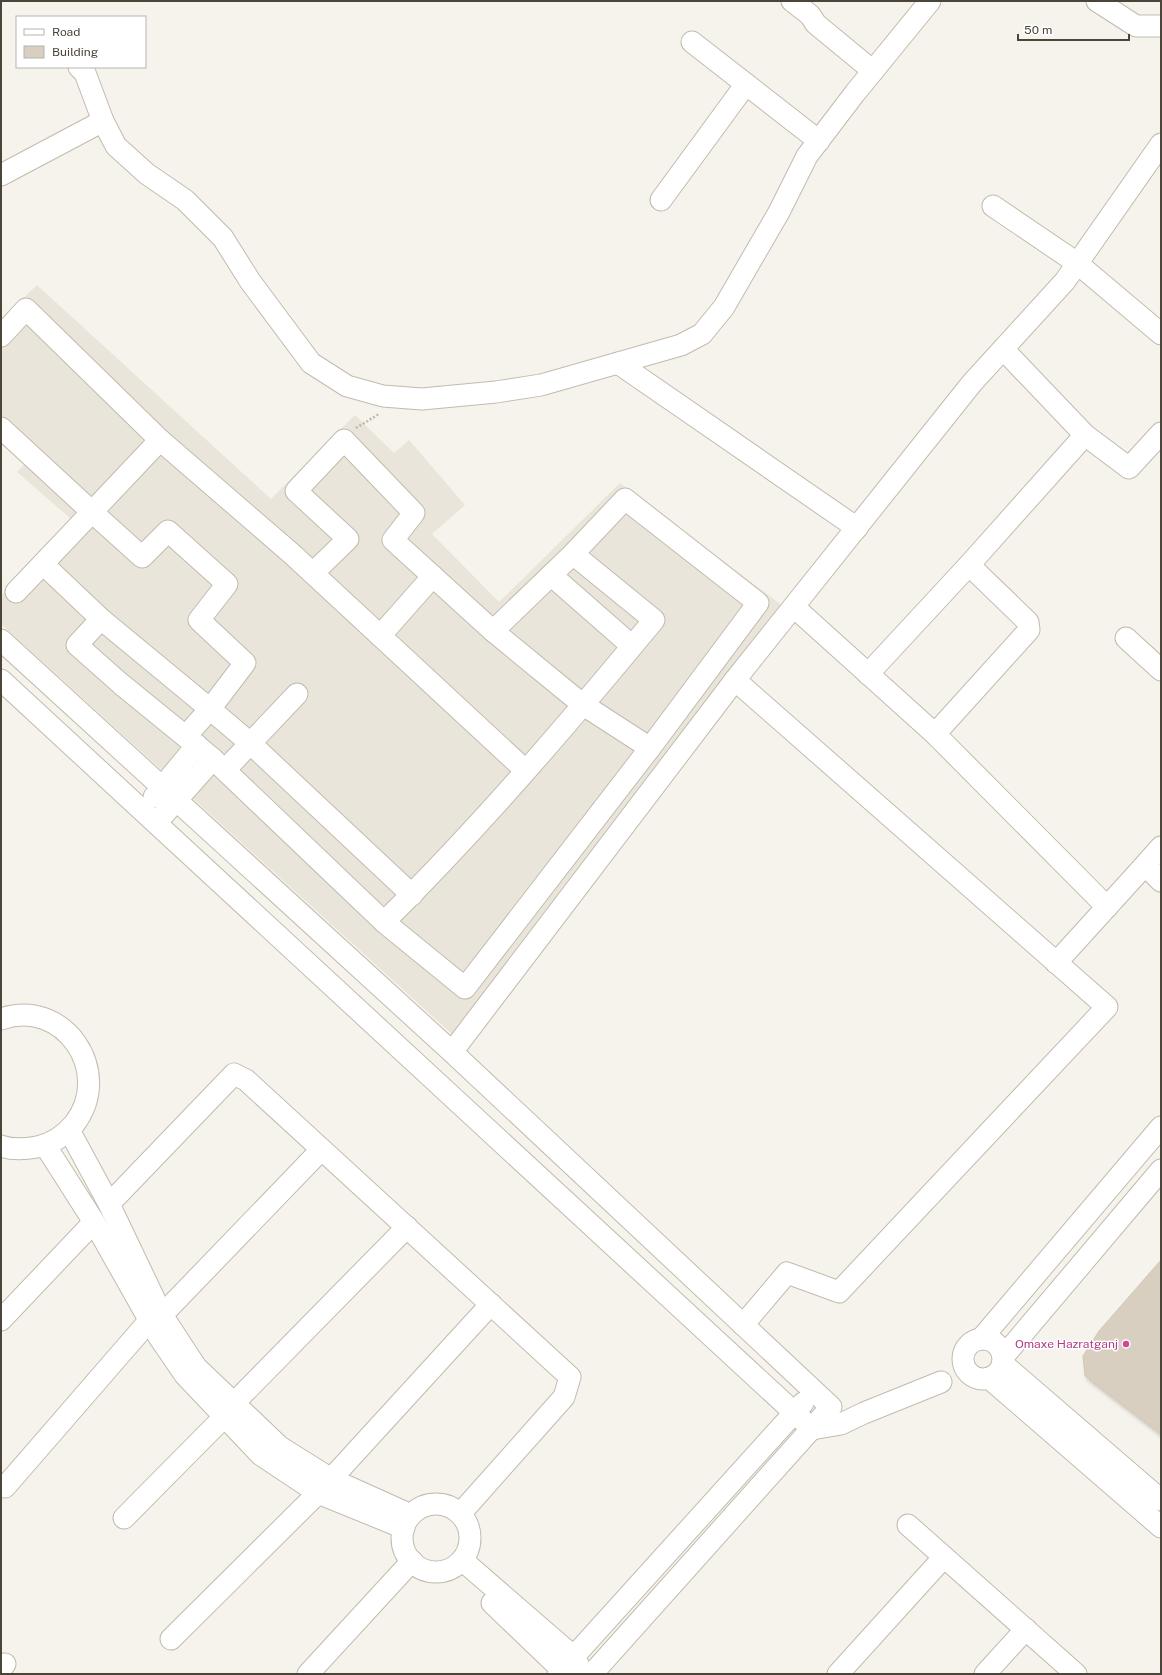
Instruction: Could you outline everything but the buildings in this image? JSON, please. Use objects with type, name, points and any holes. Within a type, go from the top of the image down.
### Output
[{"type":"street","points":[[792,1],[810,15],[816,24],[873,71]]},
{"type":"street","points":[[80,68],[85,73],[103,121],[116,146],[147,174],[185,200],[222,238],[250,281],[311,363],[347,386],[383,396],[422,398],[496,392],[541,385],[682,345],[702,334],[714,322],[724,307],[779,212],[807,156],[930,1]]},
{"type":"street","points":[[1097,1],[1136,26],[1161,26]]},
{"type":"street","points":[[692,42],[819,141]]},
{"type":"street","points":[[661,200],[746,84]]},
{"type":"street","points":[[1,175],[103,121]]},
{"type":"street","points":[[452,1052],[735,680],[972,383],[1065,281],[1161,144]]},
{"type":"street","points":[[993,206],[1077,263],[1161,334]]},
{"type":"street","points":[[1,336],[26,308],[160,440],[313,573],[526,770]]},
{"type":"street","points":[[1003,349],[1085,435],[1129,468],[1161,433]]},
{"type":"street","points":[[618,363],[857,528]]},
{"type":"street","points":[[1,428],[142,557],[168,531],[227,584],[200,620],[245,664],[210,709],[192,741],[170,793],[150,816]]},
{"type":"street","points":[[868,674],[969,565],[1085,435]]},
{"type":"street","points":[[16,592],[160,440]]},
{"type":"street","points":[[313,573],[348,539],[296,491],[344,440],[414,513],[393,540],[493,631],[582,704],[650,748]]},
{"type":"street","points":[[101,618],[77,645],[121,684],[219,764],[384,922],[465,988],[650,748],[758,603],[625,499],[573,554],[493,631]]},
{"type":"street","points":[[384,922],[437,870],[526,770],[654,620],[573,554]]},
{"type":"street","points":[[43,564],[101,618],[250,744],[412,895]]},
{"type":"street","points":[[935,734],[1029,630],[1028,622],[969,565]]},
{"type":"street","points":[[550,575],[632,646]]},
{"type":"street","points":[[380,636],[433,576]]},
{"type":"street","points":[[794,607],[935,734],[1107,907]]},
{"type":"street","points":[[1126,638],[1161,670]]},
{"type":"street","points":[[1,640],[452,1052],[831,1407],[864,1412]]},
{"type":"street","points":[[1,680],[150,816],[795,1414],[812,1428],[841,1424],[864,1412],[941,1382],[992,1368],[1161,1170]]},
{"type":"street","points":[[735,680],[1107,1007],[839,1292],[787,1273],[744,1325]]},
{"type":"street","points":[[170,793],[250,744],[297,694]]},
{"type":"street","points":[[1056,963],[1161,847]]},
{"type":"street","points":[[1145,865],[1161,881]]},
{"type":"street","points":[[1,1019],[9,1016],[28,1015],[47,1020],[63,1029],[77,1043],[85,1060],[89,1079],[85,1103],[81,1115],[69,1130],[45,1145],[24,1149],[1,1146]]},
{"type":"street","points":[[109,1204],[234,1074],[246,1080],[570,1377],[564,1397],[460,1514]]},
{"type":"street","points":[[981,1339],[1161,1127]]},
{"type":"street","points":[[69,1130],[109,1204],[156,1318]]},
{"type":"street","points":[[45,1145],[156,1318],[229,1410],[280,1447],[325,1486],[408,1521]]},
{"type":"street","points":[[5,1487],[156,1318],[321,1150]]},
{"type":"street","points":[[1089,1211],[1110,1231]]},
{"type":"street","points":[[1,1320],[94,1222]]},
{"type":"street","points":[[124,1518],[407,1227]]},
{"type":"street","points":[[171,1639],[325,1486],[491,1304]]},
{"type":"street","points":[[941,1382],[964,1355],[970,1344],[981,1339],[987,1339],[998,1346],[992,1368]]},
{"type":"street","points":[[964,1355],[966,1368],[992,1368],[1161,1500]]},
{"type":"street","points":[[992,1368],[1157,1517]]},
{"type":"street","points":[[458,1564],[568,1670],[795,1414],[812,1390]]},
{"type":"street","points":[[592,1674],[831,1407]]},
{"type":"street","points":[[435,1503],[446,1505],[460,1514],[464,1518],[469,1528],[471,1539],[468,1550],[458,1564],[443,1571],[432,1571],[421,1568],[412,1562],[405,1552],[402,1542],[408,1521],[423,1506],[435,1503]]},
{"type":"street","points":[[908,1525],[1076,1674]]},
{"type":"street","points":[[838,1674],[944,1557]]},
{"type":"street","points":[[308,1674],[412,1562]]},
{"type":"street","points":[[985,1674],[1026,1629]]},
{"type":"path","points":[[344,440],[357,427],[381,412]]},
{"type":"shaded area","points":[[37,285],[271,499],[355,415],[394,453],[409,440],[465,505],[432,534],[499,602],[620,483],[784,607],[453,1035],[1,624],[1,596],[71,519],[17,472],[29,459],[1,434],[1,319]]},
{"type":"place","name":"Omaxe Hazratganj","points":[[1126,1344]]}]
